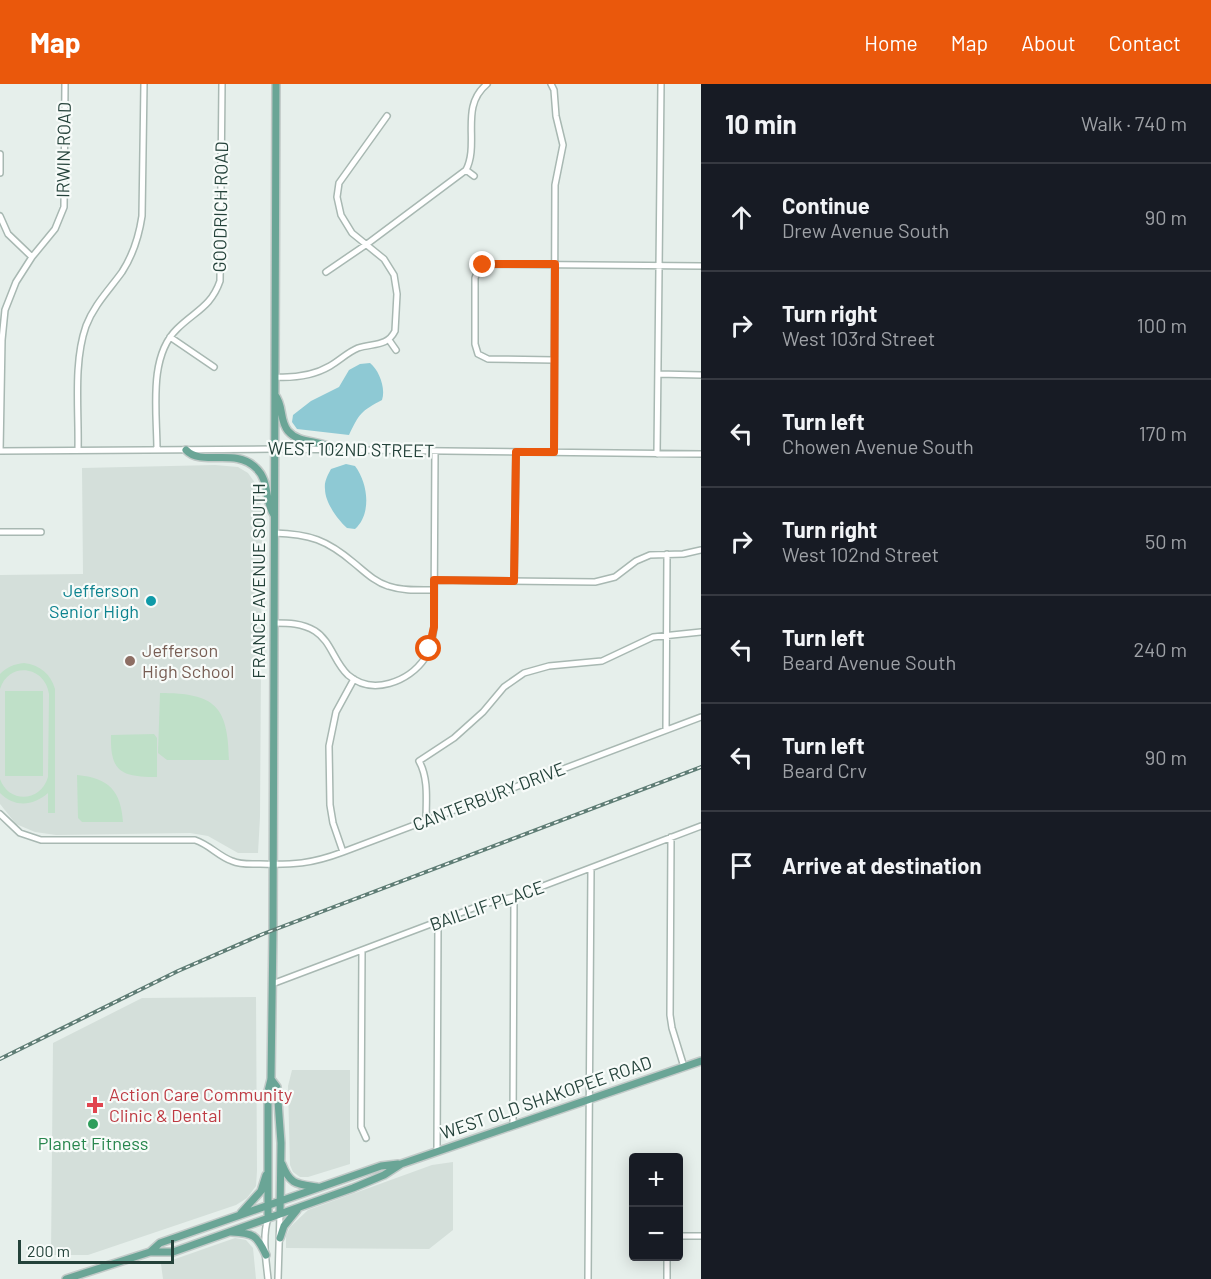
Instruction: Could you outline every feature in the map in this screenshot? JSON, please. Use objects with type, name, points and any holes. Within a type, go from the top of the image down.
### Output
[{"type":"main road","name":"FRANCE AVENUE SOUTH","points":[[268,1218],[268,1091],[271,1078],[274,865],[276,84]]},
{"type":"main road","points":[[275,395],[279,401],[282,420],[290,433],[298,439],[322,443],[336,450]]},
{"type":"main road","points":[[186,450],[197,456],[231,457],[253,465],[266,484],[270,508],[274,515]]},
{"type":"main road","name":"WEST OLD SHAKOPEE ROAD","points":[[66,1279],[150,1252],[173,1252],[353,1188],[384,1175],[401,1164],[701,1061]]},
{"type":"main road","name":"FRANCE AVENUE SOUTH","points":[[271,1078],[277,1087],[280,1214]]},
{"type":"main road","points":[[280,1160],[286,1177],[296,1184],[319,1187]]},
{"type":"main road","name":"WEST OLD SHAKOPEE ROAD","points":[[150,1252],[160,1243],[268,1204],[381,1166],[401,1164]]},
{"type":"main road","points":[[240,1214],[261,1191],[268,1167]]},
{"type":"main road","points":[[280,1238],[284,1226],[300,1207]]},
{"type":"main road","points":[[229,1232],[247,1233],[255,1237],[266,1255]]},
{"type":"street","name":"IRWIN ROAD","points":[[0,451],[3,325],[7,303],[16,282],[32,257],[55,229],[64,207],[65,84]]},
{"type":"street","points":[[78,450],[79,364],[82,340],[93,311],[129,260],[140,231],[144,84]]},
{"type":"street","name":"GOODRICH ROAD","points":[[157,450],[159,363],[170,337],[181,325],[208,304],[220,281],[222,84]]},
{"type":"street","points":[[551,84],[563,145],[555,185],[554,452]]},
{"type":"street","points":[[657,454],[661,84]]},
{"type":"street","points":[[326,273],[466,170],[470,161],[471,113],[485,85]]},
{"type":"street","points":[[275,377],[310,374],[332,365],[358,348],[383,344],[393,337],[397,325],[394,275],[384,259],[352,234],[338,205],[339,183],[387,116]]},
{"type":"street","points":[[0,154],[0,173]]},
{"type":"street","points":[[466,170],[474,176]]},
{"type":"street","points":[[0,216],[8,234],[32,257]]},
{"type":"street","points":[[554,360],[488,359],[478,354],[475,344],[475,278],[479,268],[489,264],[701,266]]},
{"type":"street","points":[[170,337],[214,367]]},
{"type":"street","points":[[389,340],[396,350]]},
{"type":"street","points":[[658,374],[701,375]]},
{"type":"street","name":"WEST 102ND STREET","points":[[0,451],[274,449],[701,454]]},
{"type":"street","points":[[274,623],[299,624],[316,632],[329,645],[341,666],[354,679],[373,685],[387,684],[397,681],[416,668],[428,651],[434,627],[435,451]]},
{"type":"street","points":[[514,581],[516,452]]},
{"type":"street","points":[[0,532],[41,532]]},
{"type":"street","points":[[274,533],[302,535],[324,542],[386,586],[397,589],[434,590]]},
{"type":"street","points":[[434,580],[605,580],[623,573],[643,557],[701,550]]},
{"type":"street","points":[[666,730],[667,555]]},
{"type":"street","points":[[426,821],[426,783],[419,761],[469,725],[514,679],[537,668],[602,661],[653,638],[701,632]]},
{"type":"street","points":[[343,852],[333,823],[330,805],[329,746],[336,712],[354,679]]},
{"type":"street","name":"CANTERBURY DRIVE","points":[[0,814],[20,833],[41,840],[195,840],[210,846],[223,857],[239,864],[274,865],[314,862],[701,717]]},
{"type":"street","name":"BAILLIF PLACE","points":[[272,984],[484,904],[514,897],[701,826]]},
{"type":"street","points":[[671,837],[670,1015],[684,1067]]},
{"type":"street","points":[[588,1279],[591,868]]},
{"type":"street","points":[[513,1125],[514,897]]},
{"type":"street","points":[[437,1151],[438,922]]},
{"type":"street","points":[[362,951],[362,1127],[366,1138]]},
{"type":"street","name":"FRANCE AVENUE SOUTH","points":[[278,1279],[280,1214]]},
{"type":"street","name":"FRANCE AVENUE SOUTH","points":[[268,1218],[266,1225],[268,1279]]},
{"type":"street","points":[[683,1236],[701,1236]]},
{"type":"street","points":[[667,1261],[667,1279]]},
{"type":"shaded area","name":"Jefferson High School","points":[[215,465],[238,467],[248,473],[258,487],[262,511],[258,853],[238,853],[208,836],[190,833],[56,835],[35,832],[16,824],[0,804],[0,575],[83,574],[82,468]]},
{"type":"shaded area","points":[[256,997],[257,1171],[256,1186],[247,1198],[236,1205],[88,1255],[51,1255],[53,1043],[142,998]]},
{"type":"shaded area","points":[[292,1070],[350,1070],[350,1164],[308,1177],[300,1177],[293,1172],[290,1165],[288,1086]]},
{"type":"shaded area","points":[[453,1162],[453,1230],[429,1249],[286,1248],[286,1236],[290,1227],[308,1210],[432,1165]]},
{"type":"shaded area","points":[[235,1238],[246,1240],[253,1248],[256,1279],[163,1279],[161,1264]]},
{"type":"green space","points":[[24,663],[44,671],[51,679],[55,689],[55,813],[48,813],[48,793],[36,801],[24,804],[12,801],[0,793],[0,779],[10,793],[25,797],[39,791],[48,777],[49,694],[46,685],[41,677],[34,673],[18,671],[5,680],[0,689],[0,674],[11,666]]},
{"type":"green space","points":[[5,691],[43,691],[43,776],[5,776]]},
{"type":"green space","points":[[160,693],[194,696],[215,706],[226,727],[229,760],[167,760],[158,753]]},
{"type":"green space","points":[[154,734],[157,738],[157,777],[134,776],[120,770],[113,757],[111,735]]},
{"type":"green space","points":[[77,775],[97,779],[111,788],[119,802],[123,822],[82,822],[78,818]]},
{"type":"water","points":[[370,363],[381,380],[382,400],[361,414],[349,435],[297,429],[292,422],[293,415],[311,401],[339,387],[349,370],[360,364]]},
{"type":"water","points":[[346,464],[355,466],[365,489],[364,515],[355,529],[347,528],[339,520],[329,505],[326,494],[326,478],[331,469]]},
{"type":"railway","points":[[0,1059],[178,971],[263,934],[701,767]]},
{"type":"place","name":"Jefferson Senior High","points":[[151,601]]},
{"type":"place","name":"Jefferson High School","points":[[130,661]]},
{"type":"place","name":"Action Care Community Clinic & Dental","points":[[95,1105]]},
{"type":"place","name":"Planet Fitness","points":[[93,1124]]},
{"type":"route","points":[[429,649],[434,627],[434,580],[514,581],[516,452],[554,452],[555,264],[483,265]]}]
